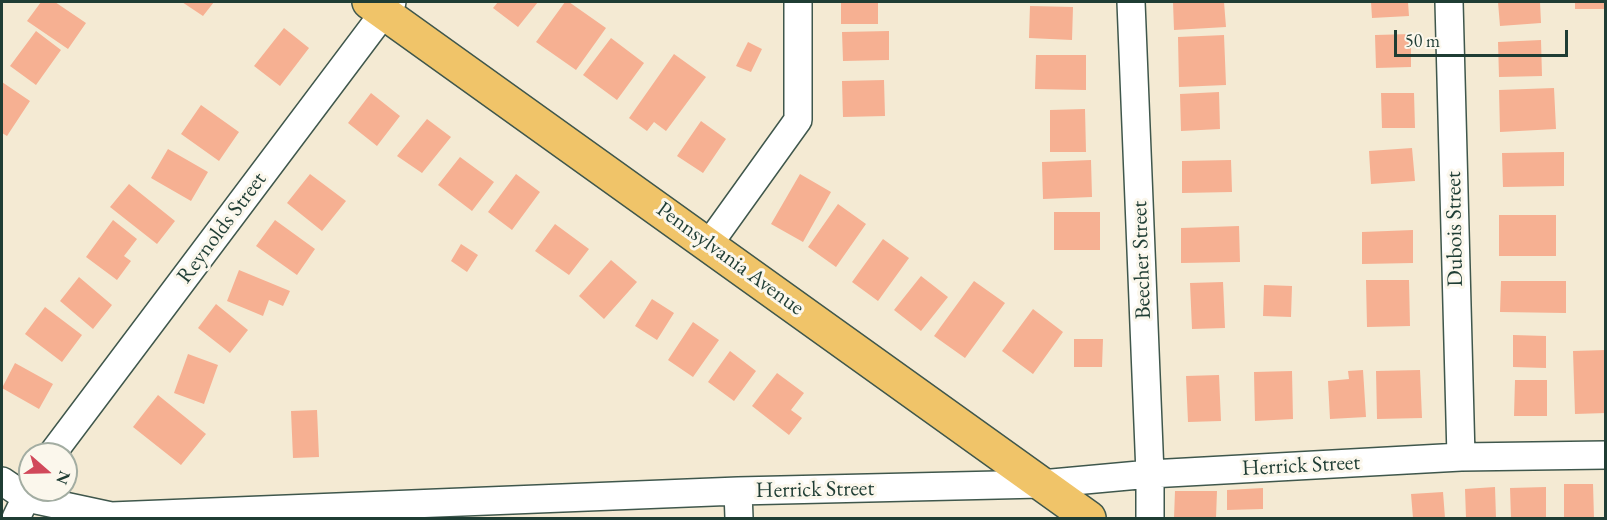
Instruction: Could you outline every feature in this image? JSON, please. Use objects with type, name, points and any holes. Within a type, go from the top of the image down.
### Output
[{"type":"main road","name":"Pennsylvania Avenue","points":[[382,5],[1089,519]]},
{"type":"street","points":[[709,244],[798,120],[798,2]]},
{"type":"street","name":"Beecher Street","points":[[1131,2],[1150,519]]},
{"type":"street","name":"Dubois Street","points":[[1449,2],[1461,457]]},
{"type":"street","name":"Reynolds Street","points":[[61,442],[382,5]]},
{"type":"street","name":"Herrick Street","points":[[24,502],[111,516],[738,491],[1041,484],[1150,474],[1461,457],[1605,455]]},
{"type":"street","points":[[2,481],[18,496]]},
{"type":"street","points":[[738,491],[739,519]]},
{"type":"building","points":[[41,2],[55,2],[86,23],[68,49],[27,21]]},
{"type":"building","points":[[182,2],[214,2],[203,16]]},
{"type":"building","points":[[498,2],[538,2],[518,27],[493,8]]},
{"type":"building","points":[[565,2],[569,2],[606,28],[576,70],[536,42]]},
{"type":"building","points":[[841,2],[878,2],[878,24],[841,24]]},
{"type":"building","points":[[1173,2],[1224,2],[1226,27],[1174,30]]},
{"type":"building","points":[[1371,2],[1408,2],[1409,16],[1372,18]]},
{"type":"building","points":[[1498,2],[1540,2],[1541,23],[1500,26]]},
{"type":"building","points":[[1575,2],[1606,2],[1606,9],[1575,9]]},
{"type":"building","points":[[1030,6],[1073,7],[1072,40],[1029,38]]},
{"type":"building","points":[[284,28],[309,48],[280,86],[254,66]]},
{"type":"building","points":[[36,31],[61,50],[36,85],[10,66]]},
{"type":"building","points":[[889,31],[889,60],[843,61],[842,32]]},
{"type":"building","points":[[1411,34],[1411,67],[1376,68],[1375,35]]},
{"type":"building","points":[[1224,35],[1226,85],[1179,87],[1178,37]]},
{"type":"building","points":[[611,38],[644,63],[617,100],[583,75]]},
{"type":"building","points":[[1541,40],[1542,76],[1499,77],[1498,42]]},
{"type":"building","points":[[748,42],[762,49],[751,72],[736,66]]},
{"type":"building","points":[[674,54],[706,77],[666,131],[654,122],[647,131],[629,118]]},
{"type":"building","points":[[1036,55],[1086,55],[1086,90],[1035,89]]},
{"type":"building","points":[[884,80],[885,116],[843,117],[842,81]]},
{"type":"building","points":[[2,82],[30,101],[7,136],[2,133]]},
{"type":"building","points":[[1554,88],[1556,129],[1500,132],[1499,90]]},
{"type":"building","points":[[1219,92],[1220,129],[1181,131],[1180,94]]},
{"type":"building","points":[[371,93],[400,116],[377,146],[348,123]]},
{"type":"building","points":[[1381,93],[1414,93],[1415,128],[1382,128]]},
{"type":"building","points":[[201,105],[239,132],[219,161],[181,134]]},
{"type":"building","points":[[1085,109],[1086,152],[1050,152],[1050,110]]},
{"type":"building","points":[[427,119],[451,137],[422,173],[397,156]]},
{"type":"building","points":[[701,121],[726,139],[703,173],[677,156]]},
{"type":"building","points":[[1412,148],[1415,181],[1371,184],[1369,151]]},
{"type":"building","points":[[168,149],[208,172],[191,201],[151,178]]},
{"type":"building","points":[[1564,152],[1564,186],[1503,187],[1502,153]]},
{"type":"building","points":[[460,157],[494,182],[472,211],[438,185]]},
{"type":"building","points":[[1091,160],[1092,197],[1043,199],[1042,162]]},
{"type":"building","points":[[1231,160],[1232,192],[1182,193],[1182,161]]},
{"type":"building","points":[[310,174],[346,201],[322,231],[287,203]]},
{"type":"building","points":[[516,174],[540,192],[512,230],[488,212]]},
{"type":"building","points":[[800,174],[831,192],[803,242],[771,224]]},
{"type":"building","points":[[129,184],[175,221],[157,244],[110,207]]},
{"type":"building","points":[[838,204],[866,224],[836,267],[808,247]]},
{"type":"building","points":[[1054,212],[1100,212],[1100,250],[1054,250]]},
{"type":"building","points":[[1499,215],[1556,215],[1556,256],[1499,256]]},
{"type":"building","points":[[113,220],[137,239],[124,256],[131,261],[117,280],[86,257]]},
{"type":"building","points":[[275,220],[315,249],[297,275],[256,246]]},
{"type":"building","points":[[555,224],[589,249],[569,275],[535,251]]},
{"type":"building","points":[[1239,226],[1240,262],[1181,263],[1181,228]]},
{"type":"building","points":[[1413,230],[1413,263],[1362,264],[1362,232]]},
{"type":"building","points":[[883,239],[909,258],[878,301],[852,282]]},
{"type":"building","points":[[461,244],[478,255],[467,272],[451,261]]},
{"type":"building","points":[[611,260],[637,282],[604,319],[579,296]]},
{"type":"building","points":[[239,270],[290,291],[283,306],[269,300],[263,316],[227,301]]},
{"type":"building","points":[[921,276],[948,297],[921,331],[894,310]]},
{"type":"building","points":[[79,277],[112,305],[93,329],[60,301]]},
{"type":"building","points":[[1366,280],[1409,280],[1410,326],[1367,327]]},
{"type":"building","points":[[974,281],[1005,303],[965,358],[934,336]]},
{"type":"building","points":[[1501,281],[1566,281],[1566,313],[1500,312]]},
{"type":"building","points":[[1223,282],[1225,328],[1192,329],[1190,283]]},
{"type":"building","points":[[1264,285],[1292,286],[1291,317],[1263,316]]},
{"type":"building","points":[[652,299],[674,313],[657,340],[635,326]]},
{"type":"building","points":[[216,304],[248,330],[230,353],[198,328]]},
{"type":"building","points":[[45,307],[82,335],[62,362],[25,334]]},
{"type":"building","points":[[1033,309],[1063,332],[1033,374],[1002,351]]},
{"type":"building","points":[[693,322],[719,340],[693,377],[668,360]]},
{"type":"building","points":[[1513,335],[1546,336],[1546,368],[1513,367]]},
{"type":"building","points":[[1074,339],[1103,339],[1102,367],[1074,367]]},
{"type":"building","points":[[1606,350],[1606,413],[1575,414],[1573,351]]},
{"type":"building","points":[[730,351],[756,371],[734,401],[708,382]]},
{"type":"building","points":[[188,354],[218,365],[204,404],[174,393]]},
{"type":"building","points":[[15,363],[53,384],[39,409],[2,388]]},
{"type":"building","points":[[1363,370],[1366,417],[1330,419],[1328,381],[1349,379],[1348,371]]},
{"type":"building","points":[[1420,370],[1422,418],[1377,419],[1376,371]]},
{"type":"building","points":[[1292,371],[1293,419],[1255,421],[1254,372]]},
{"type":"building","points":[[777,373],[804,393],[791,410],[802,418],[789,435],[752,406]]},
{"type":"building","points":[[1219,375],[1221,421],[1188,422],[1186,376]]},
{"type":"building","points":[[1515,380],[1547,380],[1547,416],[1514,416]]},
{"type":"building","points":[[158,395],[206,434],[181,465],[133,427]]},
{"type":"building","points":[[317,410],[319,457],[293,458],[291,411]]},
{"type":"building","points":[[1564,484],[1593,484],[1594,518],[1564,518]]},
{"type":"building","points":[[1495,487],[1496,518],[1466,518],[1465,489]]},
{"type":"building","points":[[1546,487],[1546,518],[1511,518],[1510,488]]},
{"type":"building","points":[[1263,488],[1263,509],[1227,510],[1227,490]]},
{"type":"building","points":[[1175,491],[1217,491],[1216,518],[1174,518]]},
{"type":"building","points":[[1443,492],[1445,518],[1413,518],[1411,494]]}]
